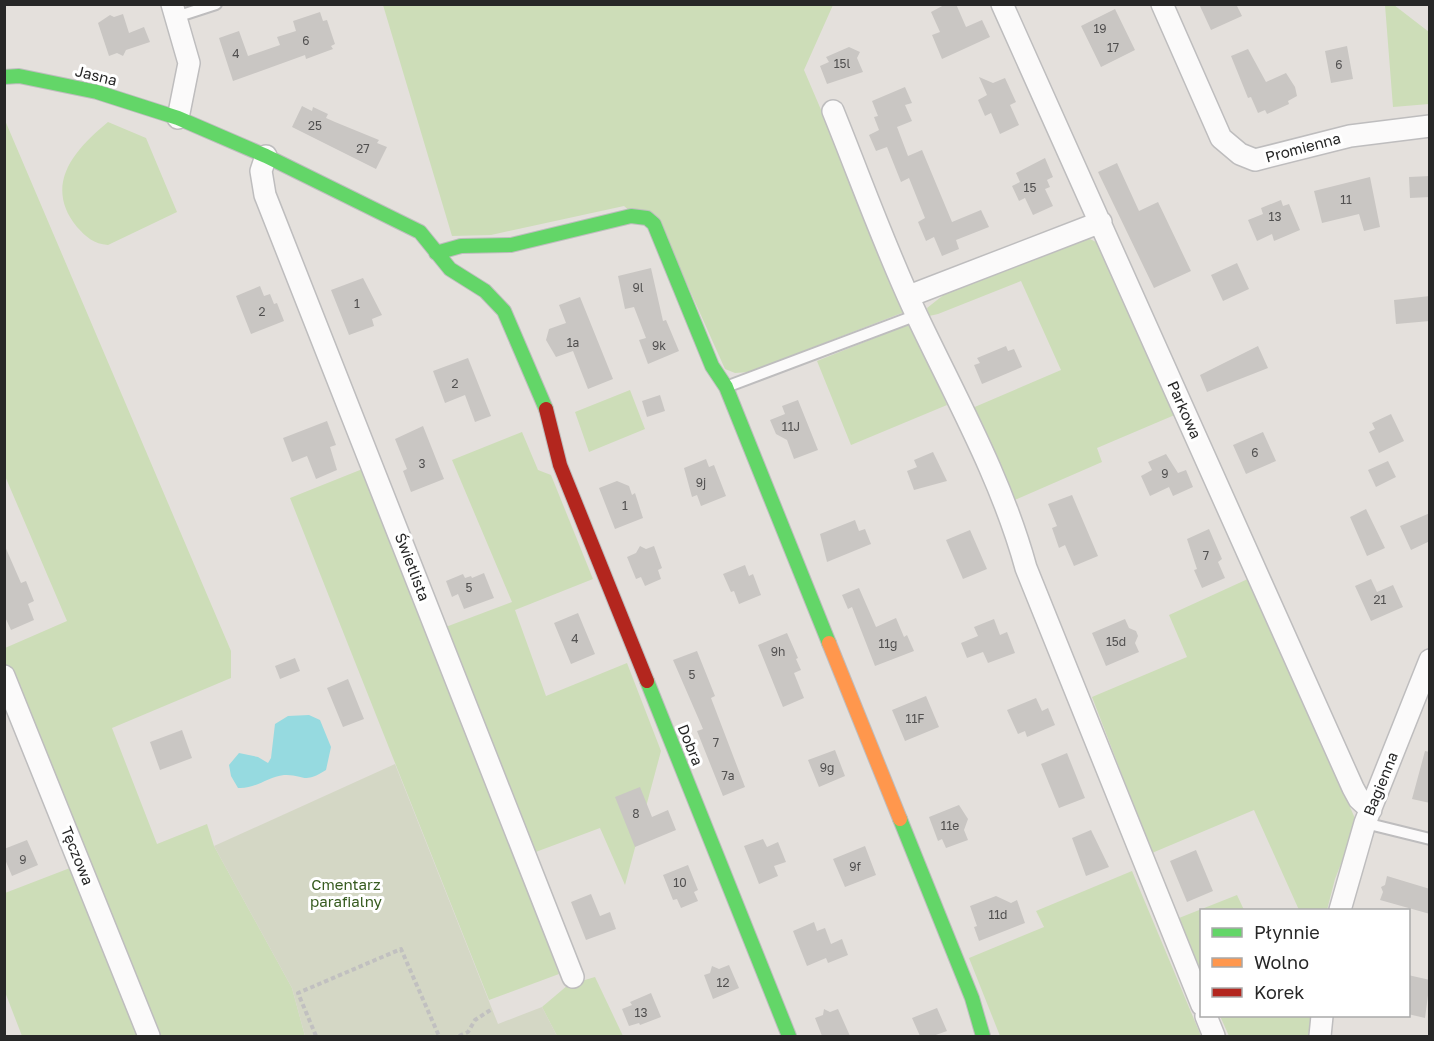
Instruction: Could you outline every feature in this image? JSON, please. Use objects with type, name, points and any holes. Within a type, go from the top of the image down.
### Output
[{"type":"street","name":"Parkowa","points":[[1002,4],[1368,817]]},
{"type":"street","name":"Promienna","points":[[1162,4],[1221,138],[1240,154],[1255,160],[1350,136],[1430,126]]},
{"type":"street","points":[[174,11],[189,63],[178,118]]},
{"type":"street","name":"Jasna","points":[[4,76],[19,76],[97,92],[178,118],[266,156],[405,223],[420,232],[436,254]]},
{"type":"street","points":[[833,111],[913,306],[987,460],[1019,542],[1026,568],[1200,1000]]},
{"type":"street","name":"Świetlista","points":[[266,156],[261,171],[265,195],[573,977]]},
{"type":"street","points":[[436,254],[461,246],[511,245],[631,216],[647,218],[654,224],[712,366],[726,387],[968,987],[983,1036]]},
{"type":"street","points":[[913,306],[1101,222]]},
{"type":"street","name":"Dobra","points":[[436,254],[450,269],[485,291],[504,311],[545,404],[560,465],[789,1036]]},
{"type":"street","name":"Bagienna","points":[[1340,909],[1368,817],[1430,660]]},
{"type":"street","name":"Tęczowa","points":[[4,675],[148,1036]]},
{"type":"street","points":[[1206,1017],[1214,1036]]},
{"type":"street","points":[[1320,1036],[1322,1017]]},
{"type":"lane","points":[[174,11],[216,4]]},
{"type":"lane","points":[[726,387],[913,306]]},
{"type":"lane","points":[[1368,817],[1430,839]]},
{"type":"path","points":[[316,1036],[298,993],[401,950],[439,1036]]},
{"type":"path","points":[[459,1036],[469,1034],[475,1020],[492,1009]]},
{"type":"green space","points":[[383,5],[833,5],[804,70],[907,311],[749,372],[735,373],[725,369],[670,246],[624,206],[491,235],[452,236]]},
{"type":"green space","points":[[1385,5],[1394,5],[1429,32],[1429,104],[1393,107]]},
{"type":"green space","points":[[4,118],[231,651],[231,678],[112,728],[157,844],[207,824],[214,846],[292,988],[305,1036],[154,1036],[5,664],[5,648],[67,621],[5,476]]},
{"type":"green space","points":[[108,122],[146,138],[177,212],[108,245],[94,242],[77,227],[67,212],[63,197],[63,183],[74,156]]},
{"type":"green space","points":[[1088,238],[1104,246],[1177,414],[1097,448],[1102,462],[1010,502],[970,409],[1061,370],[1021,281],[938,314],[929,316],[927,308],[946,293]]},
{"type":"green space","points":[[907,325],[914,328],[947,405],[851,445],[817,361]]},
{"type":"green space","points":[[630,390],[645,429],[589,452],[575,412]]},
{"type":"green space","points":[[522,432],[538,470],[551,475],[593,579],[515,610],[546,696],[627,663],[661,751],[625,885],[600,828],[533,853],[497,754],[443,628],[512,602],[452,460]]},
{"type":"green space","points":[[365,468],[469,731],[559,974],[489,1000],[290,498]]},
{"type":"green space","points":[[1250,578],[1357,823],[1335,879],[1327,909],[1299,909],[1254,810],[1152,853],[1092,697],[1187,657],[1169,615]]},
{"type":"green space","name":"Cmentarz parafialny","points":[[395,764],[498,1024],[542,1007],[557,1036],[305,1036],[292,988],[214,846]]},
{"type":"green space","points":[[70,868],[137,1036],[22,1036],[5,992],[5,893]]},
{"type":"green space","points":[[1132,871],[1201,1036],[1000,1036],[969,958],[1044,927],[1036,911]]},
{"type":"green space","points":[[1237,895],[1244,909],[1202,909]]},
{"type":"green space","points":[[1200,910],[1200,969],[1179,918]]},
{"type":"green space","points":[[595,977],[623,1036],[557,1036],[542,1007],[568,985]]},
{"type":"green space","points":[[1220,1017],[1311,1017],[1308,1036],[1229,1036]]},
{"type":"water","points":[[309,715],[320,720],[331,747],[326,770],[313,777],[284,775],[250,787],[238,788],[231,776],[229,765],[239,753],[258,757],[268,763],[271,758],[275,724],[288,716]]},
{"type":"building","points":[[946,4],[956,4],[966,27],[982,20],[990,37],[942,59],[932,35],[940,32],[931,12]]},
{"type":"building","points":[[1199,4],[1236,4],[1242,16],[1211,30]]},
{"type":"building","points":[[1115,9],[1135,50],[1101,67],[1081,26]]},
{"type":"building","points":[[320,12],[323,21],[327,20],[335,44],[331,46],[333,49],[306,59],[305,55],[233,81],[219,38],[239,31],[248,56],[280,45],[277,37],[296,31],[293,21]]},
{"type":"building","points":[[123,14],[129,33],[144,27],[150,42],[126,50],[123,56],[117,53],[109,56],[98,23],[110,15],[114,17]]},
{"type":"building","points":[[1347,46],[1353,79],[1331,83],[1325,51]]},
{"type":"building","points":[[849,47],[860,52],[857,58],[863,72],[827,84],[820,66],[829,62],[826,57]]},
{"type":"building","points":[[1248,49],[1266,82],[1286,73],[1295,87],[1297,96],[1288,101],[1289,104],[1267,114],[1265,110],[1258,113],[1251,97],[1248,98],[1231,56]]},
{"type":"building","points":[[979,77],[993,83],[1005,78],[1016,102],[1010,105],[1019,125],[1000,134],[991,113],[985,116],[978,100],[987,95]]},
{"type":"building","points":[[905,87],[912,103],[905,105],[912,121],[897,127],[908,156],[922,150],[952,222],[981,210],[989,227],[956,240],[959,249],[942,256],[934,237],[926,241],[918,222],[925,218],[909,178],[901,182],[887,147],[876,151],[869,135],[879,130],[874,117],[878,116],[872,101]]},
{"type":"building","points":[[302,106],[312,111],[313,107],[328,114],[326,118],[379,140],[377,143],[387,147],[376,169],[292,127]]},
{"type":"building","points":[[1045,158],[1053,177],[1047,180],[1050,187],[1045,189],[1053,206],[1033,215],[1025,198],[1019,201],[1012,186],[1020,182],[1016,173]]},
{"type":"building","points":[[1117,163],[1139,211],[1158,202],[1191,271],[1154,288],[1098,172]]},
{"type":"building","points":[[1430,176],[1430,197],[1410,198],[1409,177]]},
{"type":"building","points":[[1370,177],[1380,227],[1364,231],[1359,214],[1322,223],[1314,191]]},
{"type":"building","points":[[1281,200],[1283,206],[1289,204],[1300,230],[1274,241],[1272,234],[1257,241],[1248,220],[1263,214],[1261,208]]},
{"type":"building","points":[[1237,263],[1249,289],[1223,301],[1211,275]]},
{"type":"building","points":[[651,268],[663,321],[666,320],[679,351],[648,364],[639,340],[646,338],[634,307],[625,309],[618,276]]},
{"type":"building","points":[[363,278],[382,315],[372,319],[374,326],[349,335],[331,290]]},
{"type":"building","points":[[260,286],[264,296],[270,294],[274,304],[277,303],[284,321],[251,334],[236,296]]},
{"type":"building","points":[[1430,296],[1430,321],[1396,324],[1394,300]]},
{"type":"building","points":[[580,297],[613,379],[588,389],[573,351],[556,357],[546,340],[549,329],[566,323],[559,305]]},
{"type":"building","points":[[1006,346],[1008,351],[1014,349],[1022,367],[982,384],[974,365],[980,363],[977,358]]},
{"type":"building","points":[[1258,346],[1268,368],[1207,392],[1200,375]]},
{"type":"building","points":[[468,358],[491,416],[475,422],[465,395],[445,403],[433,371]]},
{"type":"building","points":[[660,395],[665,411],[647,417],[642,401]]},
{"type":"building","points":[[798,400],[818,450],[794,459],[787,440],[776,434],[770,420],[785,414],[782,406]]},
{"type":"building","points":[[1391,414],[1404,441],[1379,453],[1369,432],[1375,429],[1372,423]]},
{"type":"building","points":[[327,421],[336,445],[330,447],[337,470],[316,479],[307,456],[292,462],[283,438]]},
{"type":"building","points":[[423,426],[444,479],[411,492],[403,471],[407,469],[395,439]]},
{"type":"building","points":[[1263,432],[1276,461],[1246,474],[1233,445]]},
{"type":"building","points":[[933,452],[947,481],[914,490],[907,471],[917,467],[914,460]]},
{"type":"building","points":[[1166,454],[1178,473],[1186,470],[1193,487],[1173,496],[1169,487],[1150,496],[1141,476],[1152,470],[1148,462]]},
{"type":"building","points":[[706,459],[709,467],[714,465],[726,496],[701,506],[697,495],[692,497],[684,468]]},
{"type":"building","points":[[1388,461],[1396,477],[1376,487],[1368,470]]},
{"type":"building","points":[[617,481],[629,486],[632,495],[635,493],[643,518],[615,529],[599,488]]},
{"type":"building","points":[[1072,495],[1098,556],[1074,566],[1065,545],[1059,548],[1052,528],[1057,526],[1048,504]]},
{"type":"building","points":[[1366,509],[1385,548],[1367,556],[1350,517]]},
{"type":"building","points":[[1430,513],[1430,541],[1411,550],[1400,526]]},
{"type":"building","points":[[855,520],[859,531],[865,529],[871,544],[827,562],[820,534]]},
{"type":"building","points":[[1209,529],[1222,559],[1218,562],[1225,578],[1202,588],[1194,570],[1197,569],[1187,539]]},
{"type":"building","points":[[970,530],[987,569],[963,579],[946,540]]},
{"type":"building","points":[[4,544],[21,583],[26,581],[34,601],[28,604],[34,620],[11,630],[4,615]]},
{"type":"building","points":[[640,546],[646,549],[654,546],[662,568],[658,570],[661,579],[645,586],[641,577],[636,579],[627,557],[636,553]]},
{"type":"building","points":[[745,565],[749,576],[753,574],[761,595],[739,604],[723,574]]},
{"type":"building","points":[[484,573],[494,598],[464,609],[458,594],[452,597],[446,581],[463,574],[465,578],[471,576],[472,578]]},
{"type":"building","points":[[1371,579],[1377,592],[1393,585],[1403,607],[1371,621],[1355,586]]},
{"type":"building","points":[[859,588],[876,627],[896,618],[904,637],[907,635],[914,651],[875,666],[852,607],[848,609],[842,595]]},
{"type":"building","points":[[578,613],[595,654],[571,664],[554,623]]},
{"type":"building","points":[[994,619],[1000,635],[1007,632],[1015,653],[988,663],[983,652],[967,658],[961,643],[978,636],[974,627]]},
{"type":"building","points":[[1125,619],[1129,628],[1136,631],[1138,636],[1135,643],[1139,652],[1106,666],[1092,633]]},
{"type":"building","points":[[787,633],[798,658],[796,659],[801,670],[794,673],[804,698],[783,707],[758,645]]},
{"type":"building","points":[[697,651],[715,696],[711,698],[745,787],[723,796],[697,731],[703,729],[673,660]]},
{"type":"building","points":[[295,658],[300,671],[280,679],[275,666]]},
{"type":"building","points":[[348,679],[364,719],[343,727],[327,688]]},
{"type":"building","points":[[926,696],[939,727],[905,741],[892,710]]},
{"type":"building","points":[[1036,698],[1042,711],[1048,708],[1055,725],[1027,737],[1025,731],[1018,734],[1007,710]]},
{"type":"building","points":[[182,730],[192,758],[160,770],[150,742]]},
{"type":"building","points":[[835,750],[845,776],[819,787],[808,760]]},
{"type":"building","points":[[1425,751],[1430,752],[1430,803],[1412,799]]},
{"type":"building","points":[[1067,753],[1085,798],[1059,808],[1041,764]]},
{"type":"building","points":[[640,787],[652,817],[668,810],[676,830],[635,847],[615,797]]},
{"type":"building","points":[[959,805],[968,819],[964,830],[968,840],[946,848],[942,839],[938,841],[929,817]]},
{"type":"building","points":[[1091,830],[1109,867],[1086,876],[1072,838]]},
{"type":"building","points":[[763,839],[767,847],[778,842],[786,862],[774,866],[778,876],[759,884],[744,846]]},
{"type":"building","points":[[27,840],[38,865],[12,876],[4,857],[4,849]]},
{"type":"building","points":[[865,846],[876,875],[845,887],[833,859]]},
{"type":"building","points":[[1196,850],[1213,891],[1187,902],[1170,861]]},
{"type":"building","points":[[688,865],[698,890],[694,892],[698,901],[681,908],[677,899],[673,900],[663,875]]},
{"type":"building","points":[[1387,876],[1430,889],[1430,914],[1380,900],[1383,892],[1381,887],[1385,885]]},
{"type":"building","points":[[591,894],[600,916],[610,912],[616,929],[586,940],[571,902]]},
{"type":"building","points":[[996,896],[1011,903],[1017,900],[1025,923],[979,941],[970,906]]},
{"type":"building","points":[[814,922],[817,931],[825,928],[831,944],[842,939],[848,955],[828,963],[826,958],[807,966],[793,931]]},
{"type":"building","points":[[729,965],[739,988],[713,999],[704,975],[710,973],[712,966],[719,969]]},
{"type":"building","points":[[1410,975],[1430,980],[1425,1018],[1410,1014]]},
{"type":"building","points":[[651,993],[661,1017],[640,1025],[639,1023],[629,1026],[622,1009],[632,1005],[630,1002]]},
{"type":"building","points":[[937,1008],[947,1031],[933,1036],[920,1036],[912,1018]]},
{"type":"building","points":[[824,1009],[830,1012],[838,1009],[850,1036],[822,1036],[815,1018],[823,1015]]},
{"type":"traffic: fast","points":[[4,77],[19,76],[97,92],[178,118],[266,156],[420,232],[450,269],[485,291],[504,311],[546,409]]},
{"type":"traffic: fast","points":[[436,253],[461,246],[511,245],[631,216],[647,218],[654,224],[712,366],[726,387],[829,643]]},
{"type":"traffic: fast","points":[[647,681],[789,1036]]},
{"type":"traffic: fast","points":[[900,819],[972,998],[983,1036]]},
{"type":"traffic: slow","points":[[829,643],[900,819]]},
{"type":"traffic: jam","points":[[546,409],[560,465],[647,681]]}]
